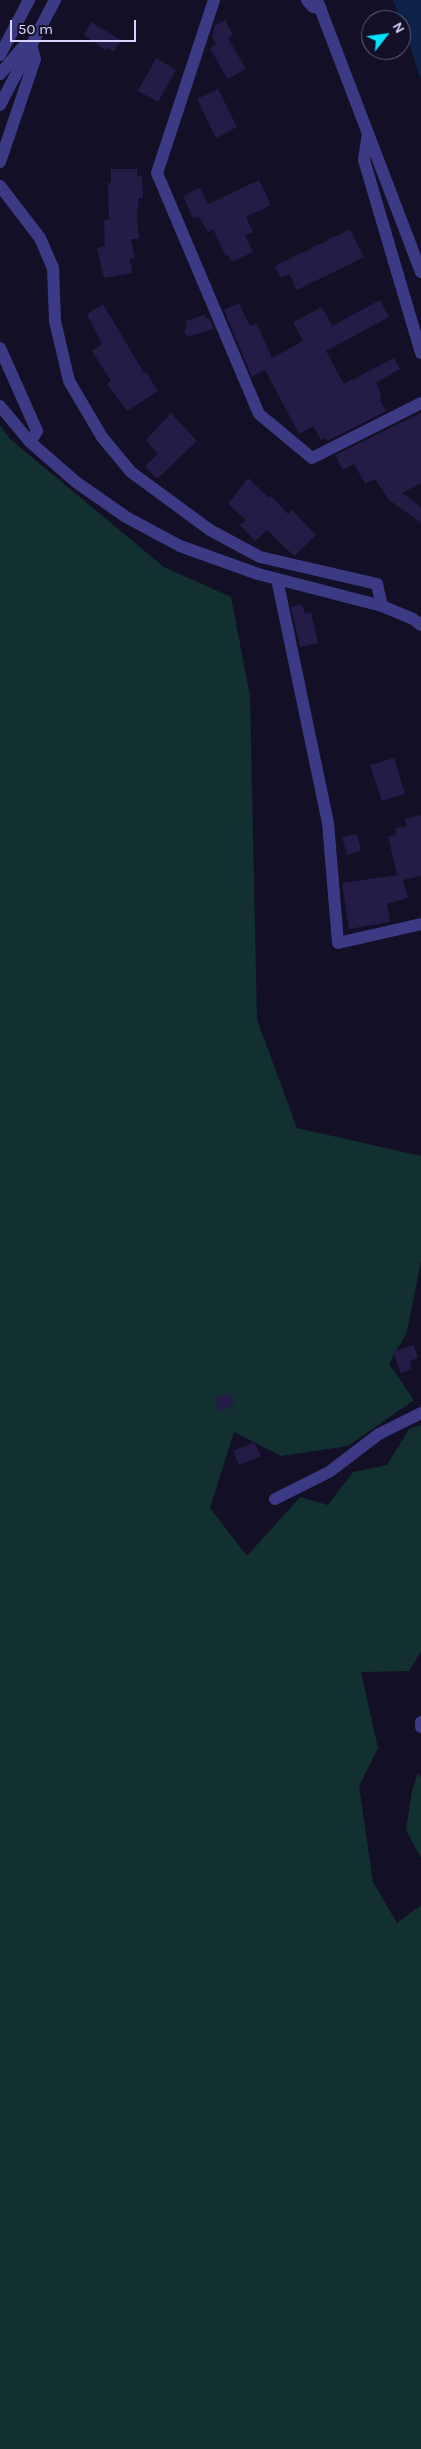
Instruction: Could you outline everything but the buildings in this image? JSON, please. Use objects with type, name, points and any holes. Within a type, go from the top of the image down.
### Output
[{"type":"street","points":[[0,55],[29,0]]},
{"type":"street","points":[[0,105],[55,0]]},
{"type":"street","points":[[214,0],[157,173],[259,414],[312,458],[421,404]]},
{"type":"street","points":[[307,0],[314,7],[319,4],[421,272]]},
{"type":"street","points":[[0,74],[22,48],[31,45]]},
{"type":"street","points":[[0,162],[35,59],[31,45]]},
{"type":"street","points":[[368,133],[364,160],[421,353]]},
{"type":"street","points":[[0,186],[40,238],[53,268],[54,321],[69,381],[102,438],[131,472],[210,530],[260,557],[377,584],[382,606]]},
{"type":"street","points":[[0,348],[37,431],[30,442]]},
{"type":"street","points":[[0,406],[30,442],[76,482],[126,517],[180,546],[277,579],[382,606],[413,619],[421,625]]},
{"type":"street","points":[[277,579],[328,822],[338,944],[414,928],[421,924]]},
{"type":"street","points":[[275,1499],[329,1472],[379,1434],[421,1413]]},
{"type":"street","points":[[421,1722],[421,1727]]},
{"type":"green space","points":[[0,425],[10,439],[164,567],[231,597],[250,696],[257,1020],[297,1128],[421,1156],[421,1261],[407,1332],[389,1364],[414,1400],[348,1446],[281,1456],[234,1432],[210,1508],[247,1556],[300,1497],[328,1505],[353,1472],[387,1465],[409,1429],[421,1425],[421,1652],[409,1671],[361,1672],[378,1748],[359,1786],[373,1882],[397,1923],[421,1905],[421,2449],[0,2449]]},
{"type":"green space","points":[[418,1773],[421,1777],[421,1858],[406,1830],[412,1790]]},
{"type":"water","points":[[393,0],[421,0],[421,80],[411,50],[411,10],[397,10]]}]
